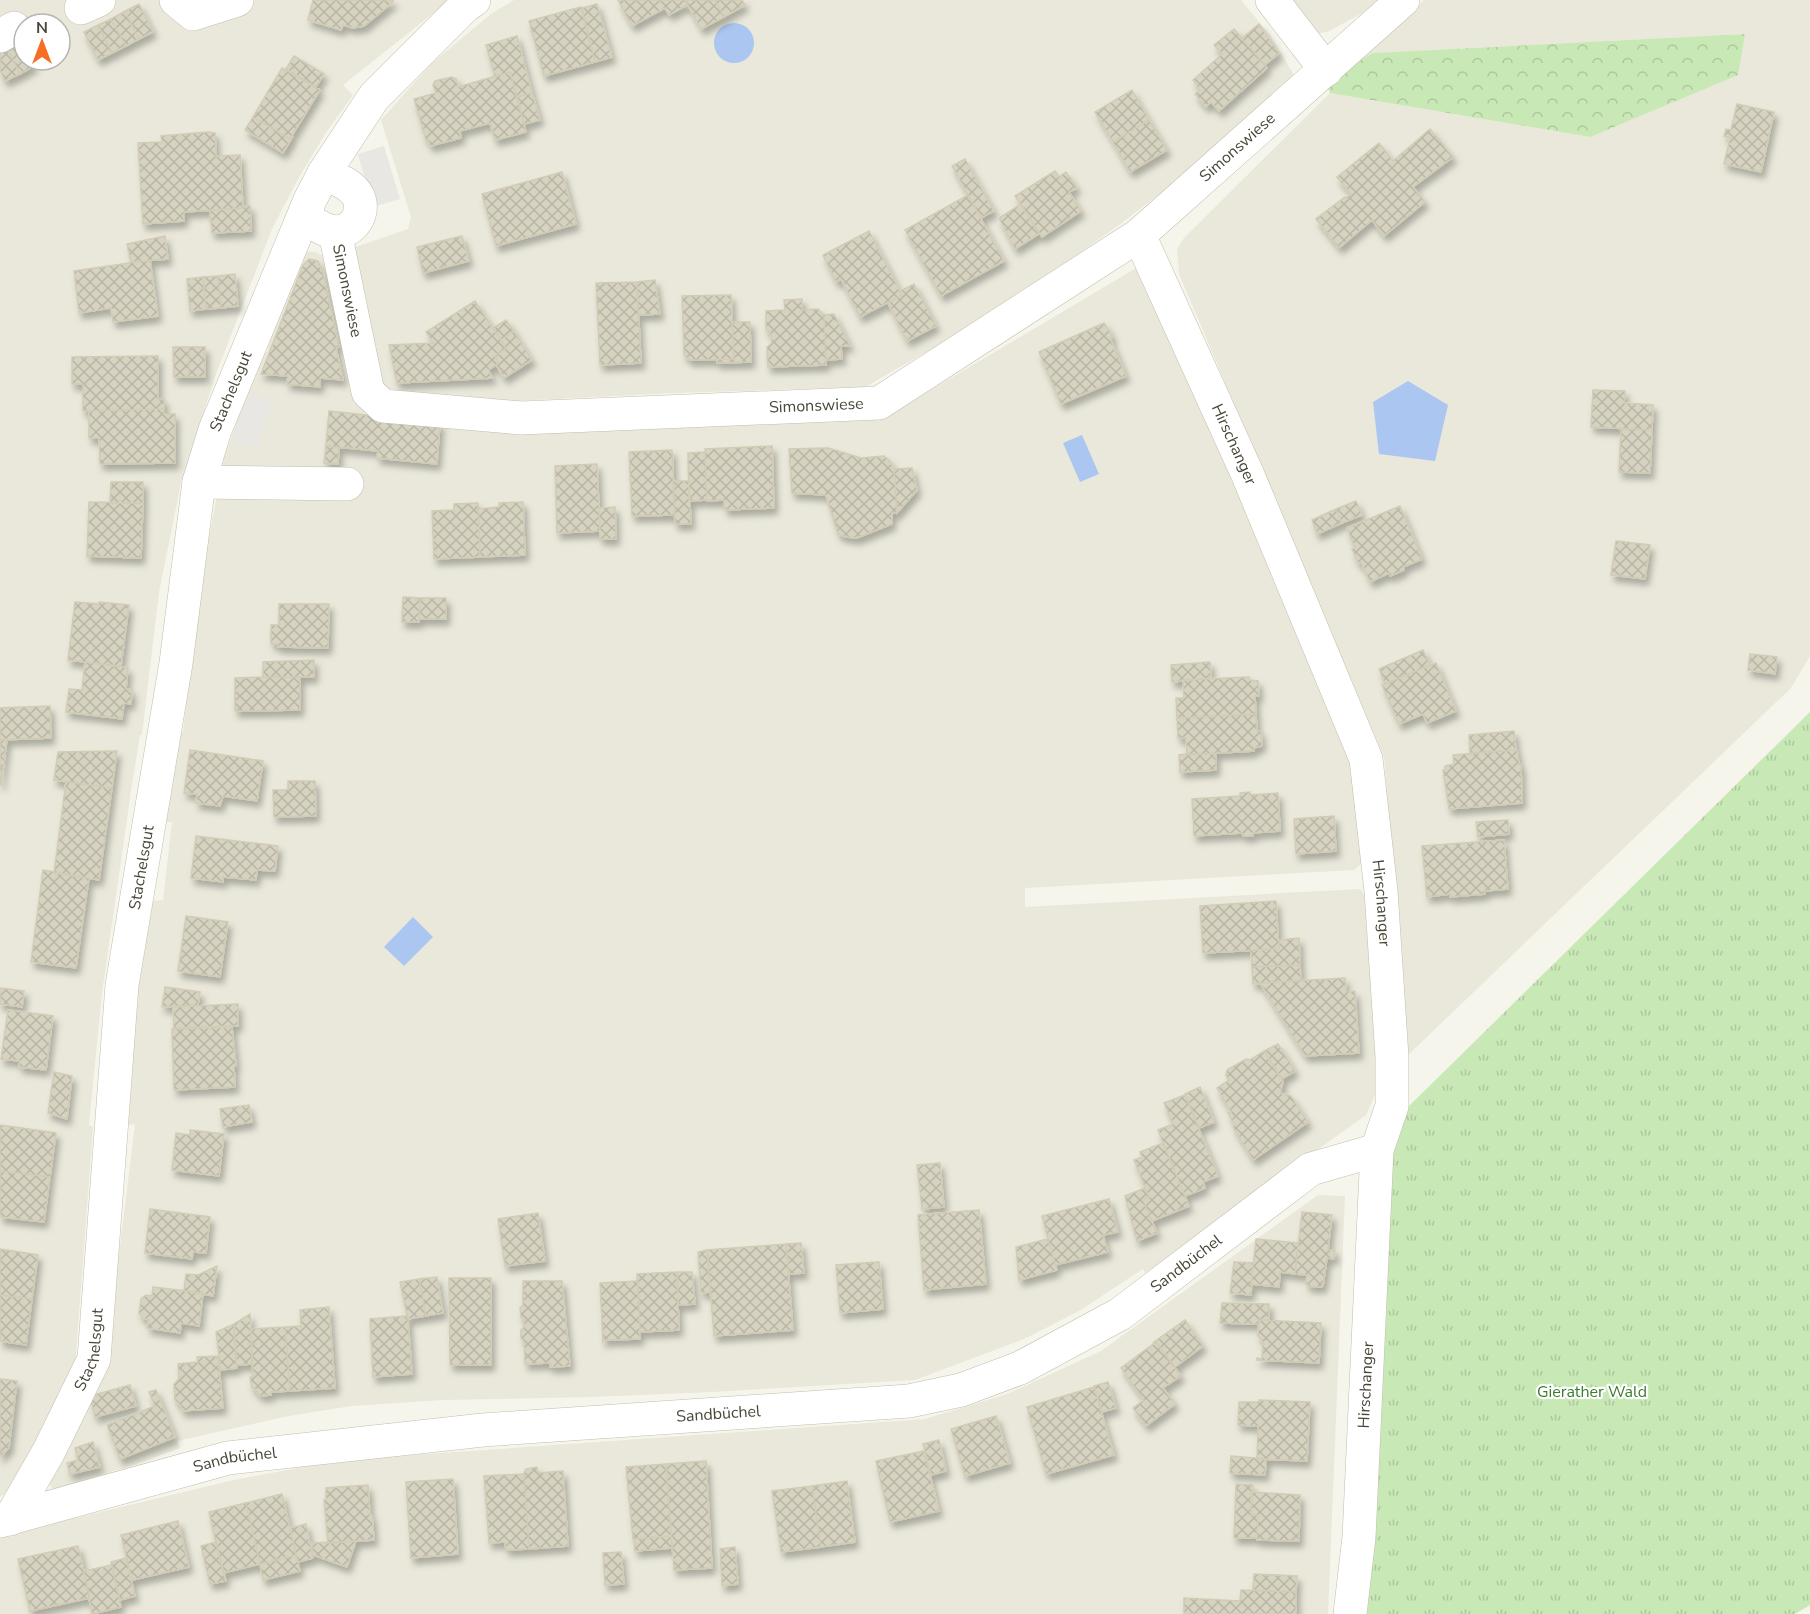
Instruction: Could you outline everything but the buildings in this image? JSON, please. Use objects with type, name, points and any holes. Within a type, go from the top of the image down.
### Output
[{"type":"street","points":[[176,0],[194,14],[237,0]]},
{"type":"street","name":"Stachelsgut","points":[[5,1520],[49,1451],[94,1359],[122,985],[176,663],[200,482],[215,430],[303,217],[324,173],[374,98],[465,6],[474,0]]},
{"type":"street","points":[[1272,0],[1326,70]]},
{"type":"street","name":"Simonswiese","points":[[335,232],[368,392],[383,406],[521,418],[879,403],[1138,235],[1403,0]]},
{"type":"street","points":[[303,217],[327,231],[335,232],[350,227],[357,221],[360,202],[356,193],[349,186],[324,173]]},
{"type":"street","name":"Hirschanger","points":[[1138,235],[1247,473],[1366,759],[1381,891],[1392,1057],[1392,1106],[1377,1150],[1359,1537],[1350,1614]]},
{"type":"street","points":[[200,482],[347,484]]},
{"type":"street","name":"Sandbüchel","points":[[5,1520],[228,1458],[483,1430],[909,1401],[961,1390],[1020,1368],[1120,1314],[1311,1169],[1377,1150]]},
{"type":"shaded area","points":[[0,0],[450,0],[343,85],[353,95],[325,134],[272,229],[216,374],[181,483],[159,592],[142,735],[140,735],[131,791],[102,993],[89,1125],[93,1127],[75,1366],[12,1489],[0,1497]]},
{"type":"shaded area","points":[[514,0],[1241,0],[1270,35],[1297,80],[1207,157],[1123,222],[1035,285],[942,343],[865,387],[515,401],[385,392],[347,250],[408,229],[411,217],[381,120],[431,64],[491,14]]},
{"type":"shaded area","points":[[1277,0],[1379,0],[1370,9],[1329,31],[1317,34]]},
{"type":"shaded area","points":[[1424,0],[1810,0],[1810,656],[1791,688],[1408,1055],[1384,757],[1179,274],[1177,249],[1184,238],[1330,93],[1590,137],[1745,34],[1373,53],[1325,80],[1347,58],[1389,35]]},
{"type":"shaded area","points":[[384,146],[400,199],[373,207],[358,154]]},
{"type":"shaded area","points":[[302,251],[316,252],[326,258],[360,408],[365,409],[365,414],[388,417],[892,413],[1143,264],[1354,764],[1362,859],[1361,864],[1354,870],[1025,888],[1025,907],[1360,889],[1365,895],[1380,1084],[1366,1115],[1145,1273],[1143,1269],[1079,1311],[1024,1339],[915,1380],[713,1392],[442,1400],[352,1406],[288,1416],[177,1441],[180,1448],[140,1463],[52,1488],[48,1482],[109,1336],[135,1124],[124,1125],[135,1008],[150,901],[163,900],[172,822],[161,822],[175,733],[183,732],[200,586],[224,458],[261,354],[268,351],[267,339]]},
{"type":"shaded area","points":[[249,393],[273,402],[256,448],[232,439]]},
{"type":"shaded area","points":[[1318,1195],[1345,1196],[1328,1614],[0,1614],[0,1536],[234,1480],[308,1466],[384,1457],[925,1419],[1007,1394],[1101,1351]]},
{"type":"green space","points":[[1745,34],[1738,75],[1590,137],[1330,93],[1325,80],[1373,53]]},
{"type":"green space","name":"Gierather Wald","points":[[1810,712],[1810,1605],[1795,1614],[1367,1614],[1369,1499],[1385,1155],[1407,1108]]},
{"type":"water","points":[[734,23],[748,29],[754,43],[748,57],[734,63],[720,57],[714,43],[720,29]]},
{"type":"water","points":[[1408,381],[1448,405],[1435,461],[1379,454],[1373,402]]},
{"type":"water","points":[[1082,435],[1099,474],[1080,482],[1063,443]]},
{"type":"water","points":[[413,917],[433,937],[404,966],[384,947]]}]
